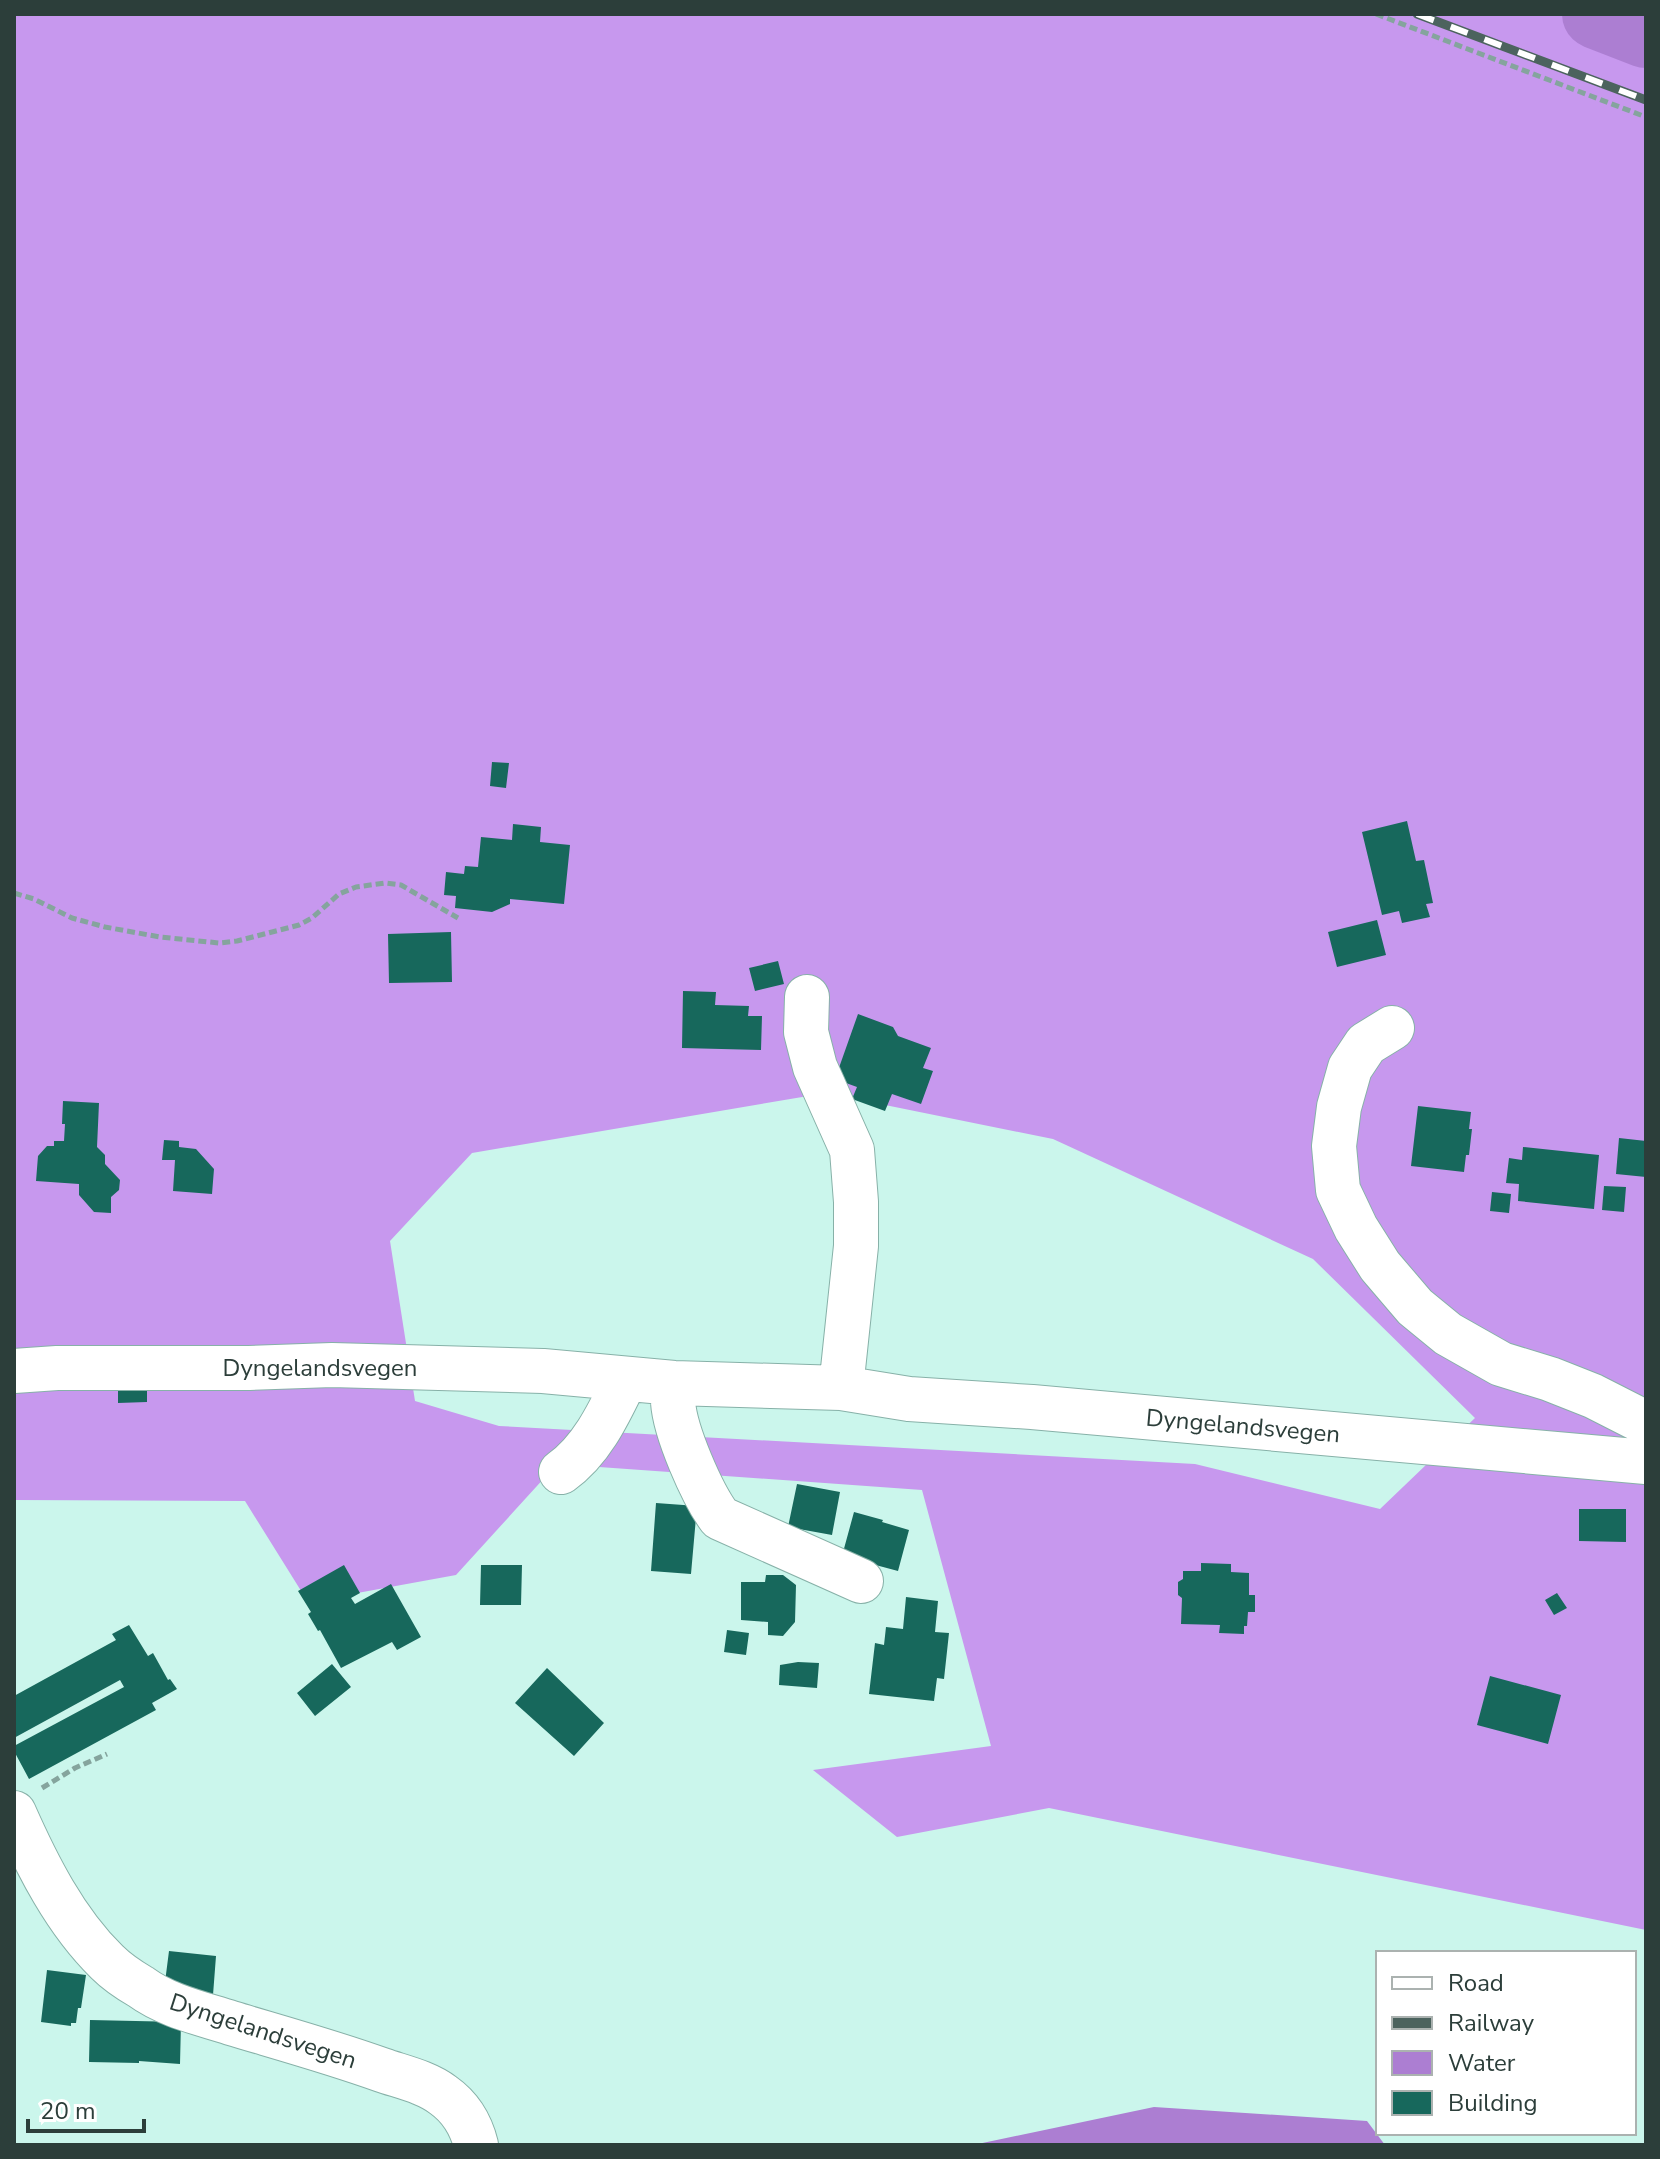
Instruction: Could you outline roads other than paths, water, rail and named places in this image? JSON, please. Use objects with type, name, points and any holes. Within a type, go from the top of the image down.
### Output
[{"type":"street","points":[[807,997],[806,1032],[815,1067],[852,1150],[856,1246],[841,1388]]},
{"type":"street","points":[[1392,1028],[1366,1044],[1350,1068],[1339,1107],[1334,1146],[1338,1190],[1356,1228],[1380,1266],[1415,1307],[1448,1334],[1501,1364],[1593,1396],[1646,1423]]},
{"type":"street","name":"Dyngelandsvegen","points":[[14,1371],[332,1365],[543,1371],[674,1383],[841,1388],[909,1399],[1032,1407],[1646,1462]]},
{"type":"street","points":[[561,1472],[580,1456],[597,1432],[625,1380]]},
{"type":"street","points":[[674,1383],[673,1403],[682,1438],[707,1501],[720,1518],[861,1581]]},
{"type":"street","name":"Dyngelandsvegen","points":[[28,1801],[29,1847],[57,1897],[107,1962],[143,1990],[175,2005],[427,2085],[445,2096],[463,2115],[473,2131],[476,2145]]},
{"type":"water","points":[[1154,2107],[1367,2121],[1385,2145],[973,2145]]},
{"type":"waterway","points":[[1597,14],[1646,33]]},
{"type":"railway","points":[[1417,14],[1646,100]]}]
